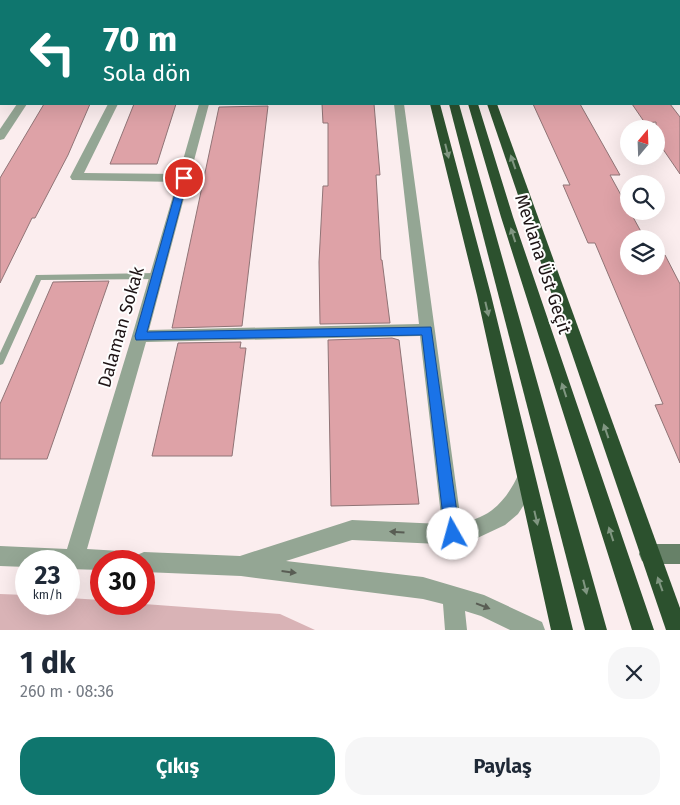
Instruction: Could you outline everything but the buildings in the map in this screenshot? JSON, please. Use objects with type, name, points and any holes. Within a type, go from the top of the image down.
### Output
[{"type":"highway","points":[[436,105],[484,295],[562,630]]},
{"type":"highway","points":[[454,105],[596,630]]},
{"type":"highway","name":"Mevlana Üst Geçit","points":[[473,105],[643,630]]},
{"type":"highway","points":[[492,105],[677,630]]},
{"type":"street","points":[[0,137],[21,105]]},
{"type":"street","points":[[112,105],[76,177],[184,178]]},
{"type":"street","name":"Dalaman Sokak","points":[[77,550],[140,336],[204,105]]},
{"type":"street","points":[[399,105],[453,534]]},
{"type":"street","points":[[140,336],[427,330]]},
{"type":"street","points":[[241,566],[352,530],[453,534],[471,531],[498,518],[511,507],[520,494],[526,479]]},
{"type":"street","points":[[649,554],[680,554]]},
{"type":"street","points":[[0,556],[15,557]]},
{"type":"street","points":[[155,562],[241,566],[423,588],[493,610],[534,630]]},
{"type":"street","points":[[453,596],[456,630]]},
{"type":"lane","points":[[0,362],[39,277],[157,276]]},
{"type":"shaded area","points":[[0,594],[15,595],[15,615],[80,615],[80,599],[90,599],[90,615],[155,615],[155,605],[280,614],[315,630],[0,630]]},
{"type":"route","points":[[184,178],[140,336],[427,330],[453,534]]}]
